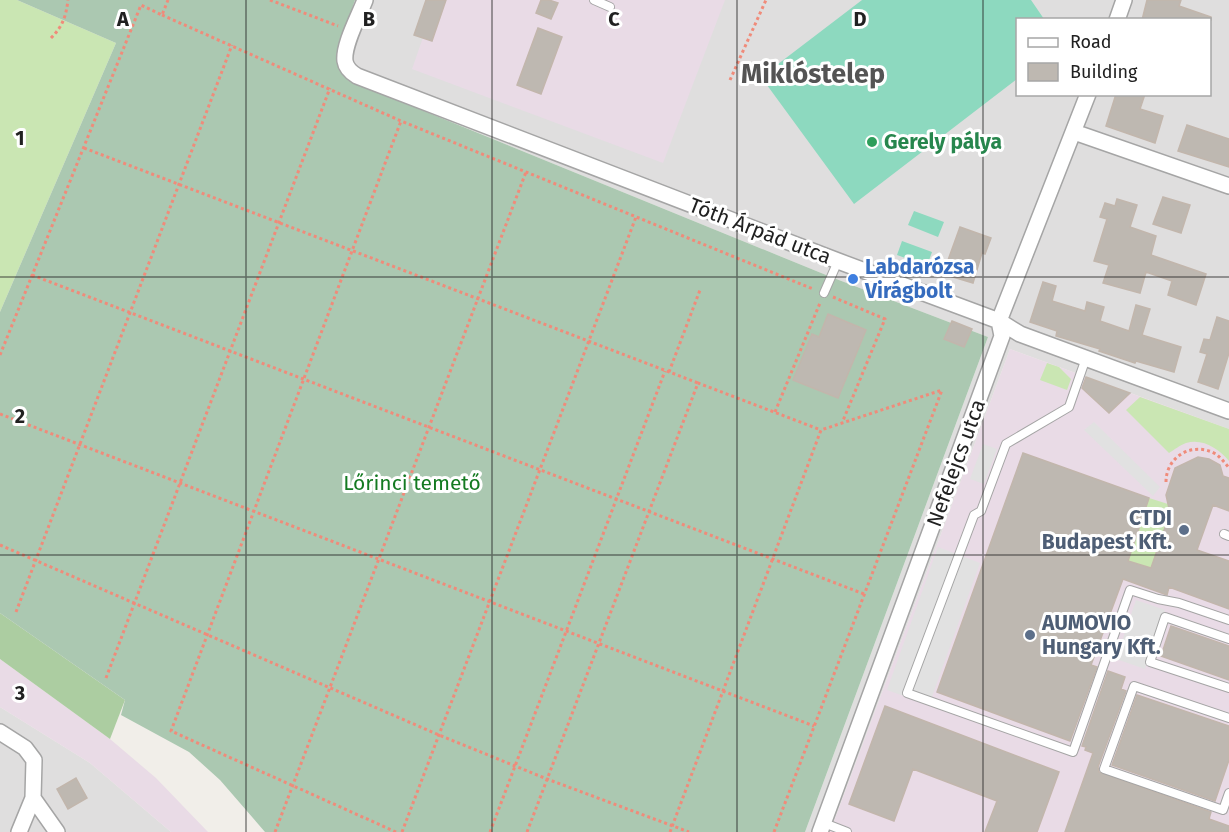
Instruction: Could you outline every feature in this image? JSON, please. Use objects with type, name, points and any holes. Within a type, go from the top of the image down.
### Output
[{"type":"street","name":"Tóth Árpád utca","points":[[365,0],[346,51],[345,63],[350,72],[357,76],[999,321],[1020,334],[1229,411]]},
{"type":"street","points":[[1118,18],[1124,0]]},
{"type":"street","name":"Nefelejcs utca","points":[[822,828],[1002,336],[999,321],[1087,96]]},
{"type":"street","points":[[1074,132],[1229,186]]},
{"type":"street","points":[[0,732],[26,748],[34,760],[33,798],[19,832]]},
{"type":"street","points":[[33,798],[57,832]]},
{"type":"lane","points":[[594,0],[610,7]]},
{"type":"lane","points":[[824,293],[838,261]]},
{"type":"lane","points":[[1086,358],[1069,407],[1006,444],[981,511],[974,515],[907,693],[1073,752],[1130,590],[1229,620]]},
{"type":"lane","points":[[1229,639],[1165,617],[1150,662],[1229,688]]},
{"type":"lane","points":[[1229,718],[1134,686],[1104,769],[1223,810],[1229,793]]},
{"type":"lane","points":[[822,828],[847,832]]},
{"type":"path","points":[[51,38],[61,28],[68,0]]},
{"type":"path","points":[[162,15],[168,0]]},
{"type":"path","points":[[270,0],[338,26]]},
{"type":"path","points":[[730,80],[766,0]]},
{"type":"path","points":[[0,355],[141,5],[401,121],[885,319],[842,423]]},
{"type":"path","points":[[16,612],[232,45]]},
{"type":"path","points":[[106,678],[330,88]]},
{"type":"path","points":[[396,832],[171,731],[401,121]]},
{"type":"path","points":[[84,148],[821,430],[942,390],[774,832]]},
{"type":"path","points":[[275,832],[526,172]]},
{"type":"path","points":[[402,832],[636,217]]},
{"type":"path","points":[[32,275],[864,594]]},
{"type":"path","points":[[490,832],[616,500],[700,290]]},
{"type":"path","points":[[775,412],[824,293]]},
{"type":"path","points":[[527,832],[698,383]]},
{"type":"path","points":[[0,414],[814,726]]},
{"type":"path","points":[[670,832],[821,430]]},
{"type":"path","points":[[1166,482],[1166,471],[1172,461],[1187,451],[1198,450],[1215,454],[1229,468]]},
{"type":"path","points":[[0,545],[439,735],[547,779],[689,832]]},
{"type":"shaded area","points":[[355,0],[1229,0],[1229,429],[1010,349],[830,832],[805,832],[988,337],[831,277],[348,80],[339,68],[339,48]]},
{"type":"shaded area","points":[[436,0],[725,0],[663,163],[412,69]]},
{"type":"shaded area","points":[[1010,349],[1229,429],[1229,832],[830,832]]},
{"type":"shaded area","points":[[1094,422],[1160,487],[1153,496],[1084,430]]},
{"type":"shaded area","points":[[983,444],[997,449],[984,484],[970,479]]},
{"type":"shaded area","points":[[938,547],[980,563],[929,705],[887,690]]},
{"type":"shaded area","points":[[1136,600],[1165,610],[1145,669],[1116,659]]},
{"type":"shaded area","points":[[0,659],[110,739],[156,778],[208,832],[171,832],[90,763],[0,707]]},
{"type":"shaded area","points":[[0,707],[90,763],[171,832],[0,832]]},
{"type":"green space","points":[[0,0],[17,0],[116,43],[0,312]]},
{"type":"green space","name":"Lőrinci temető","points":[[17,0],[355,0],[339,48],[339,68],[348,80],[831,277],[988,337],[805,832],[265,832],[220,780],[189,752],[121,715],[125,700],[0,613],[0,312],[116,43]]},
{"type":"green space","name":"Gerely pálya","points":[[862,0],[1031,0],[1043,18],[1016,18],[1016,80],[854,204],[761,77]]},
{"type":"green space","points":[[914,211],[944,222],[938,237],[908,225]]},
{"type":"green space","points":[[902,241],[932,252],[927,266],[897,255]]},
{"type":"green space","points":[[1047,363],[1059,367],[1071,379],[1067,390],[1040,380]]},
{"type":"green space","points":[[1140,397],[1229,429],[1229,461],[1220,452],[1198,442],[1186,443],[1169,453],[1126,410]]},
{"type":"green space","points":[[1149,498],[1168,504],[1170,513],[1151,568],[1128,561]]},
{"type":"green space","points":[[0,613],[125,700],[110,739],[0,659]]},
{"type":"building","points":[[426,0],[446,0],[432,41],[414,35]]},
{"type":"building","points":[[541,0],[558,3],[551,19],[536,13]]},
{"type":"building","points":[[1147,0],[1181,0],[1179,6],[1211,17],[1211,18],[1142,18]]},
{"type":"building","points":[[538,28],[562,37],[541,94],[517,85]]},
{"type":"building","points":[[1115,96],[1144,96],[1140,109],[1163,116],[1155,143],[1106,126]]},
{"type":"building","points":[[1187,125],[1229,139],[1229,167],[1178,151]]},
{"type":"building","points":[[1163,197],[1190,205],[1181,233],[1153,224]]},
{"type":"building","points":[[1117,199],[1137,205],[1130,227],[1156,236],[1151,255],[1206,274],[1196,305],[1168,295],[1172,281],[1146,272],[1140,293],[1103,283],[1109,265],[1094,261],[1107,219],[1100,217],[1105,203],[1115,206]]},
{"type":"building","points":[[960,227],[991,238],[985,254],[982,253],[973,283],[943,274]]},
{"type":"building","points":[[1043,282],[1056,286],[1052,301],[1085,311],[1087,302],[1104,307],[1100,321],[1129,331],[1136,305],[1150,309],[1142,335],[1181,347],[1174,372],[1136,361],[1135,363],[1099,351],[1100,349],[1056,336],[1057,331],[1030,322]]},
{"type":"building","points":[[828,314],[866,330],[838,398],[793,380],[812,334],[819,337]]},
{"type":"building","points":[[1217,317],[1229,321],[1229,353],[1218,389],[1198,382],[1207,354],[1200,352],[1204,339],[1210,340]]},
{"type":"building","points":[[952,321],[972,329],[964,347],[944,339]]},
{"type":"building","points":[[1086,377],[1130,393],[1109,413],[1082,388]]},
{"type":"building","points":[[1023,453],[1149,498],[1128,561],[1151,568],[1170,513],[1166,495],[1175,468],[1198,457],[1209,459],[1220,465],[1223,476],[1229,478],[1229,511],[1213,505],[1197,550],[1229,561],[1229,609],[1169,587],[1167,595],[1123,579],[1091,665],[1097,667],[1070,741],[937,692]]},
{"type":"building","points":[[1171,626],[1229,646],[1229,680],[1161,656]]},
{"type":"building","points":[[1108,671],[1125,677],[1121,689],[1126,691],[1098,767],[1099,772],[1211,812],[1209,819],[1229,826],[1229,832],[1065,832],[1093,753],[1082,746]]},
{"type":"building","points":[[1137,695],[1229,726],[1229,760],[1215,801],[1112,765]]},
{"type":"building","points":[[885,706],[1059,772],[1037,832],[985,832],[997,801],[913,769],[894,821],[849,804]]},
{"type":"building","points":[[76,778],[87,798],[68,809],[57,789]]},
{"type":"place","name":"Gerely pálya","points":[[872,142]]},
{"type":"place","name":"Labdarózsa Virágbolt","points":[[853,279]]},
{"type":"place","name":"CTDI Budapest Kft.","points":[[1184,530]]},
{"type":"place","name":"AUMOVIO Hungary Kft.","points":[[1030,635]]},
{"type":"district","name":"Miklóstelep","points":[[813,74]]}]
